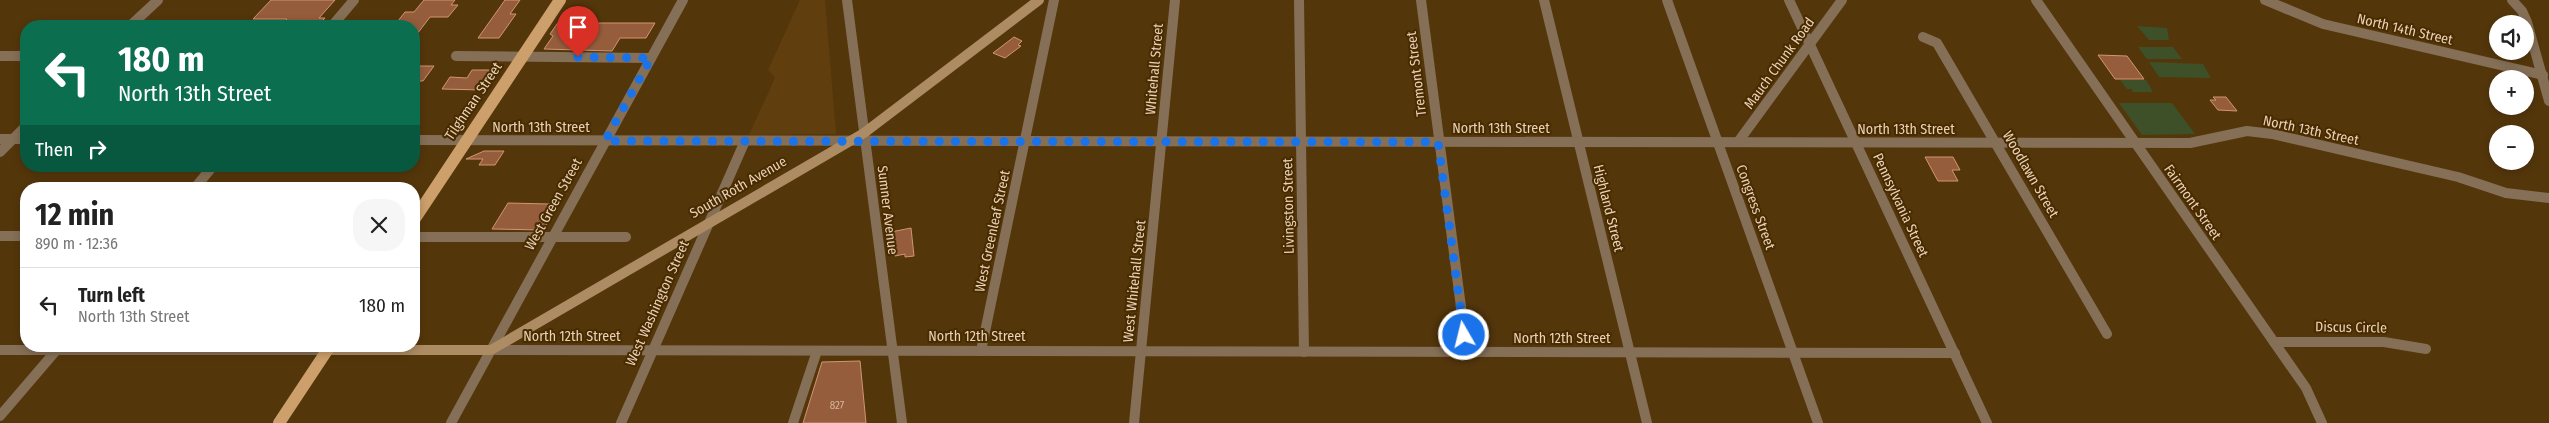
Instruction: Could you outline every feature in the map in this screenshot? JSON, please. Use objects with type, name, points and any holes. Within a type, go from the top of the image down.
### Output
[{"type":"main road","name":"Tilghman Street","points":[[420,211],[560,0]]},
{"type":"main road","points":[[865,137],[1039,0]]},
{"type":"main road","name":"South Roth Avenue","points":[[491,350],[846,142]]},
{"type":"main road","name":"North 12th Street","points":[[420,349],[491,350]]},
{"type":"main road","points":[[279,423],[326,352]]},
{"type":"street","points":[[136,20],[158,0]]},
{"type":"street","points":[[337,20],[354,0]]},
{"type":"street","name":"West Green Street","points":[[451,423],[683,0]]},
{"type":"street","name":"Sumner Avenue","points":[[847,0],[902,423]]},
{"type":"street","name":"West Greenleaf Street","points":[[981,351],[1054,0]]},
{"type":"street","name":"Whitehall Street","points":[[1162,141],[1175,0]]},
{"type":"street","name":"Livingston Street","points":[[1299,0],[1304,352]]},
{"type":"street","name":"Tremont Street","points":[[1421,0],[1467,353]]},
{"type":"street","name":"Highland Street","points":[[1544,0],[1577,142],[1647,423]]},
{"type":"street","name":"Congress Street","points":[[1667,0],[1818,423]]},
{"type":"street","name":"Pennsylvania Street","points":[[1789,0],[1987,423]]},
{"type":"street","name":"Mauch Chunk Road","points":[[1738,142],[1842,0]]},
{"type":"street","name":"Fairmont Street","points":[[2036,0],[2306,388],[2322,423]]},
{"type":"street","name":"North 14th Street","points":[[2265,0],[2323,24],[2542,75]]},
{"type":"street","points":[[2512,0],[2525,16],[2549,101]]},
{"type":"street","name":"Woodlawn Street","points":[[1923,37],[1937,43],[2107,334]]},
{"type":"street","points":[[0,56],[20,56]]},
{"type":"street","points":[[456,56],[651,58]]},
{"type":"street","points":[[0,152],[20,132]]},
{"type":"street","name":"North 13th Street","points":[[420,140],[846,142],[865,137],[1025,141],[2190,143],[2234,132],[2260,132],[2458,177],[2506,193],[2549,198]]},
{"type":"street","points":[[0,139],[20,140]]},
{"type":"street","name":"West Washington Street","points":[[622,423],[745,141]]},
{"type":"street","name":"West Whitehall Street","points":[[1134,423],[1162,141]]},
{"type":"street","points":[[200,182],[208,172]]},
{"type":"street","points":[[0,236],[20,236]]},
{"type":"street","points":[[420,237],[626,237]]},
{"type":"street","name":"Discus Circle","points":[[2274,342],[2384,342],[2426,350]]},
{"type":"street","name":"North 12th Street","points":[[0,350],[20,349]]},
{"type":"street","name":"North 12th Street","points":[[491,350],[1954,353]]},
{"type":"street","points":[[793,423],[817,351]]},
{"type":"street","points":[[0,416],[55,352]]},
{"type":"shaded area","points":[[800,0],[825,0],[836,134],[749,135],[775,78],[768,70]]},
{"type":"green space","points":[[2137,26],[2167,28],[2169,40],[2149,40]]},
{"type":"green space","points":[[2138,47],[2173,47],[2182,59],[2147,59]]},
{"type":"green space","points":[[2149,62],[2203,64],[2211,78],[2159,77]]},
{"type":"green space","points":[[2120,80],[2146,80],[2153,92],[2133,92],[2132,89],[2127,89]]},
{"type":"green space","points":[[2119,103],[2172,103],[2195,134],[2142,135]]},
{"type":"building","points":[[271,0],[335,0],[319,18],[325,18],[323,20],[253,19]]},
{"type":"building","points":[[424,0],[455,0],[451,5],[458,5],[448,17],[430,17],[420,30],[420,20],[399,20],[405,12],[414,12]]},
{"type":"building","points":[[505,0],[520,0],[510,14],[516,14],[504,31],[499,38],[478,38]]},
{"type":"building","points":[[564,14],[573,23],[655,23],[646,38],[620,38],[612,51],[544,49],[553,36],[550,34]]},
{"type":"building","points":[[1014,37],[1022,41],[1018,45],[1021,46],[1005,58],[993,53]]},
{"type":"building","points":[[2098,55],[2127,56],[2144,79],[2115,79]]},
{"type":"building","points":[[420,66],[434,66],[423,81],[420,81]]},
{"type":"building","points":[[472,70],[495,70],[481,90],[442,89],[450,77],[467,78]]},
{"type":"building","points":[[2213,97],[2226,97],[2237,111],[2218,110],[2210,100],[2216,100]]},
{"type":"building","points":[[484,151],[504,151],[495,165],[479,165],[483,159],[466,159]]},
{"type":"building","points":[[1925,157],[1953,157],[1960,170],[1952,170],[1958,181],[1938,181]]},
{"type":"building","points":[[508,203],[558,204],[543,230],[492,229]]},
{"type":"building","points":[[911,228],[914,256],[905,257],[905,254],[895,256],[891,232]]},
{"type":"building","points":[[860,361],[866,423],[803,423],[822,362]]},
{"type":"route","points":[[578,57],[651,58],[605,141],[1438,142],[1464,335]]}]
